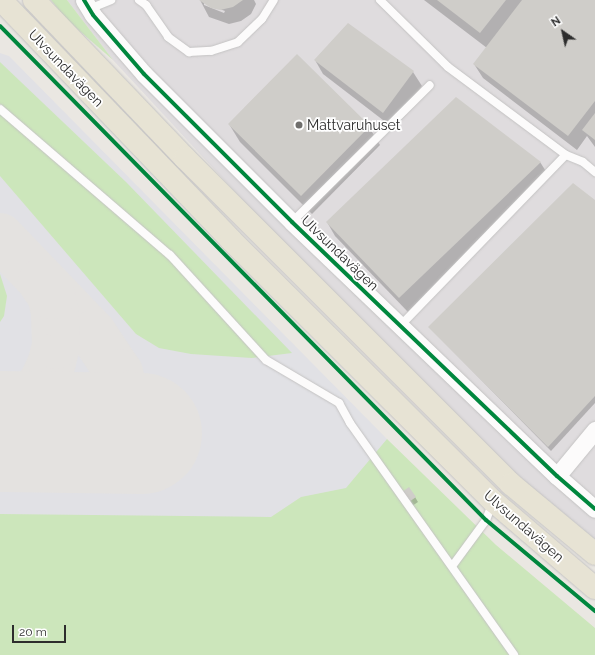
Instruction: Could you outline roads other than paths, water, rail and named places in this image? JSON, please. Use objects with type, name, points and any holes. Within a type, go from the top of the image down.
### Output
[{"type":"main road","name":"Ulvsundavägen","points":[[0,0],[231,240],[493,501],[595,588]]},
{"type":"main road","name":"Ulvsundavägen","points":[[34,0],[191,164],[506,479],[595,554]]},
{"type":"street","name":"Ulvsundavägen","points":[[87,4],[144,74],[292,222],[399,327],[557,476],[595,509]]},
{"type":"street","points":[[557,476],[595,430]]},
{"type":"lane","points":[[87,4],[111,0]]},
{"type":"lane","points":[[139,0],[146,5],[168,37],[189,52],[211,51],[238,42],[262,18],[274,0]]},
{"type":"lane","points":[[380,0],[448,68],[566,156],[583,162],[595,172]]},
{"type":"lane","name":"Ulvsundavägen","points":[[292,222],[430,84]]},
{"type":"lane","points":[[0,109],[170,255],[266,360],[339,403],[350,423],[453,565],[514,655]]},
{"type":"lane","points":[[399,327],[566,156]]},
{"type":"lane","points":[[453,565],[486,520],[493,501]]},
{"type":"place","name":"Mattvaruhuset","points":[[299,125]]}]
